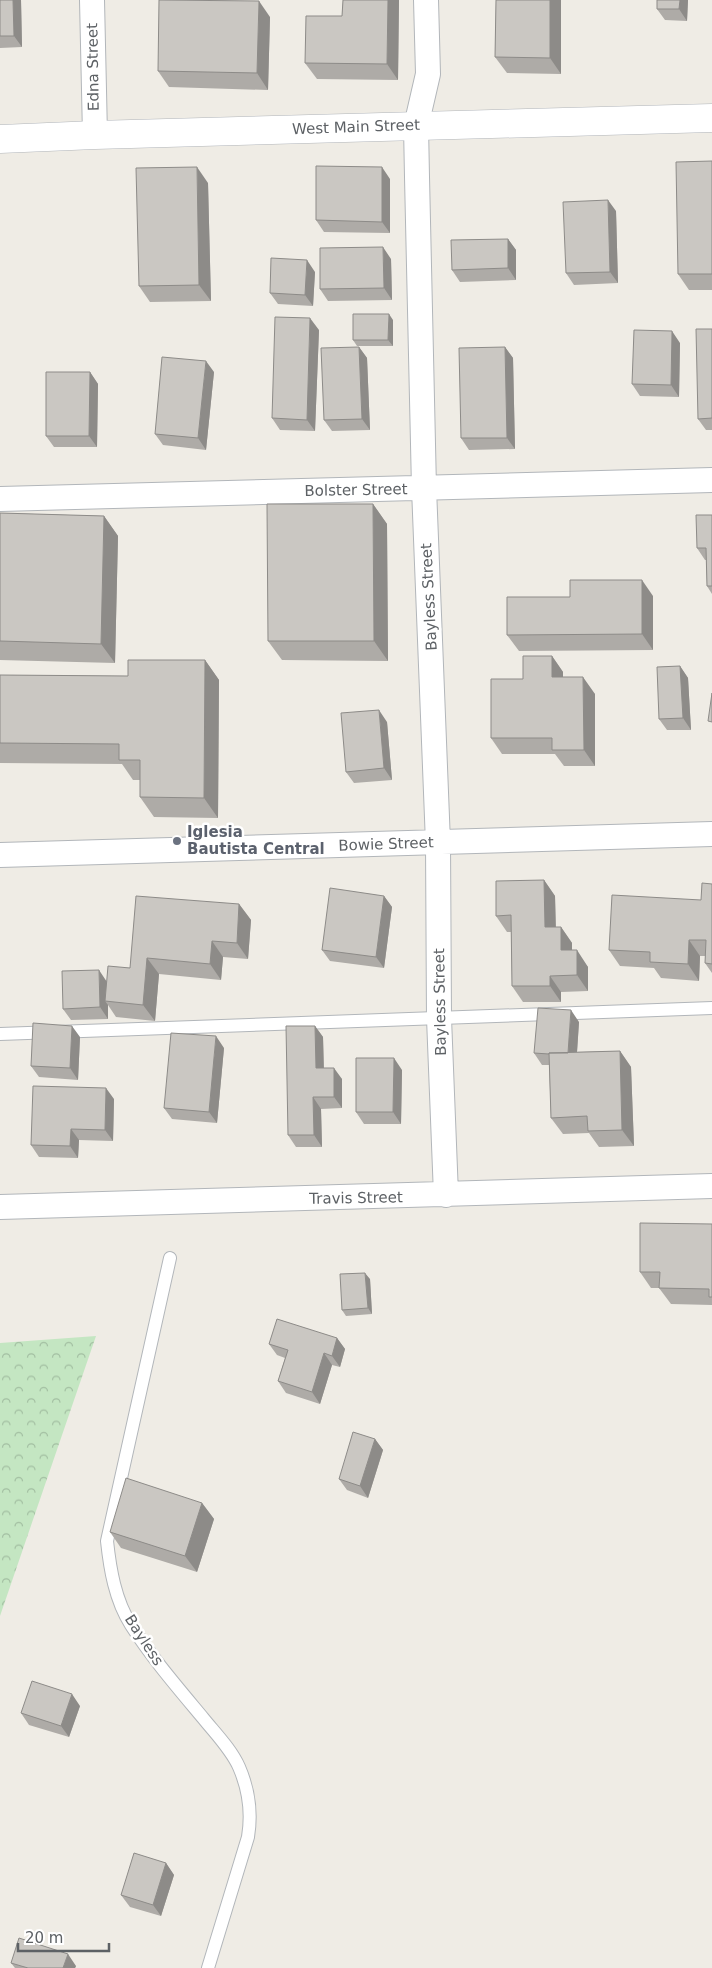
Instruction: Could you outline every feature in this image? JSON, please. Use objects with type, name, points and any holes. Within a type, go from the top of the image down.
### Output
[{"type":"main road","name":"West Main Street","points":[[0,139],[712,118]]},
{"type":"street","name":"Edna Street","points":[[92,0],[94,135]]},
{"type":"street","name":"Bayless Street","points":[[426,0],[428,74],[416,126],[424,488],[438,843],[439,1018],[446,1195]]},
{"type":"street","name":"Bolster Street","points":[[0,499],[712,480]]},
{"type":"street","name":"Bowie Street","points":[[0,855],[712,834]]},
{"type":"street","name":"Travis Street","points":[[0,1207],[712,1186]]},
{"type":"lane","points":[[0,1034],[712,1008]]},
{"type":"lane","name":"Bayless","points":[[170,1258],[107,1541],[110,1575],[130,1623],[174,1684],[226,1746],[238,1764],[244,1780],[251,1817],[248,1838],[208,1968]]},
{"type":"green space","points":[[96,1336],[0,1616],[0,1343]]},
{"type":"building","points":[[0,0],[13,0],[14,36],[0,36]]},
{"type":"building","points":[[159,0],[259,1],[257,73],[158,71]]},
{"type":"building","points":[[343,0],[388,0],[387,64],[305,63],[306,16],[342,16]]},
{"type":"building","points":[[496,0],[550,0],[550,58],[495,57]]},
{"type":"building","points":[[657,0],[680,0],[679,9],[657,9]]},
{"type":"building","points":[[712,161],[712,274],[678,274],[676,162]]},
{"type":"building","points":[[316,166],[382,167],[382,222],[316,220]]},
{"type":"building","points":[[197,167],[199,285],[139,286],[136,168]]},
{"type":"building","points":[[608,200],[610,272],[566,273],[563,202]]},
{"type":"building","points":[[508,239],[508,268],[452,270],[451,240]]},
{"type":"building","points":[[383,247],[384,288],[320,289],[320,248]]},
{"type":"building","points":[[271,258],[307,260],[305,295],[270,293]]},
{"type":"building","points":[[353,314],[389,314],[388,340],[353,340]]},
{"type":"building","points":[[275,317],[310,318],[307,420],[272,418]]},
{"type":"building","points":[[696,329],[712,329],[712,418],[698,419]]},
{"type":"building","points":[[634,330],[672,331],[671,385],[632,384]]},
{"type":"building","points":[[359,347],[362,419],[324,420],[321,348]]},
{"type":"building","points":[[505,347],[507,438],[461,438],[459,348]]},
{"type":"building","points":[[162,357],[206,361],[198,438],[155,434]]},
{"type":"building","points":[[46,372],[90,372],[89,436],[46,436]]},
{"type":"building","points":[[267,504],[373,504],[374,641],[268,641]]},
{"type":"building","points":[[0,513],[104,516],[101,644],[0,641]]},
{"type":"building","points":[[696,515],[712,515],[712,586],[707,586],[706,548],[697,548]]},
{"type":"building","points":[[570,580],[642,580],[642,634],[507,635],[507,597],[570,597]]},
{"type":"building","points":[[523,656],[552,656],[552,677],[583,677],[584,750],[552,750],[552,738],[491,738],[491,679],[523,679]]},
{"type":"building","points":[[128,660],[205,660],[204,798],[140,797],[140,760],[119,760],[119,744],[0,743],[0,675],[128,676]]},
{"type":"building","points":[[680,666],[683,718],[659,719],[657,667]]},
{"type":"building","points":[[712,693],[712,722],[708,721]]},
{"type":"building","points":[[379,710],[384,768],[346,772],[341,713]]},
{"type":"building","points":[[544,880],[545,927],[561,927],[561,950],[577,950],[577,975],[550,976],[550,986],[512,986],[511,915],[496,916],[496,881]]},
{"type":"building","points":[[702,883],[712,884],[712,964],[705,963],[706,940],[689,940],[688,964],[650,962],[650,952],[609,950],[612,895],[701,900]]},
{"type":"building","points":[[330,888],[384,896],[376,957],[322,950]]},
{"type":"building","points":[[136,896],[239,904],[237,943],[212,941],[210,964],[147,958],[143,1005],[105,1001],[108,966],[130,968]]},
{"type":"building","points":[[99,970],[100,1007],[63,1009],[62,971]]},
{"type":"building","points":[[538,1008],[571,1010],[568,1053],[534,1053]]},
{"type":"building","points":[[33,1023],[72,1026],[70,1068],[31,1066]]},
{"type":"building","points":[[286,1026],[315,1026],[316,1068],[334,1068],[334,1097],[313,1097],[314,1135],[288,1135]]},
{"type":"building","points":[[171,1033],[216,1036],[209,1112],[164,1108]]},
{"type":"building","points":[[620,1051],[622,1130],[588,1131],[587,1116],[551,1118],[549,1053]]},
{"type":"building","points":[[356,1058],[394,1058],[393,1112],[356,1112]]},
{"type":"building","points":[[33,1086],[106,1088],[105,1130],[71,1129],[70,1146],[31,1145]]},
{"type":"building","points":[[640,1223],[712,1224],[712,1297],[709,1297],[709,1289],[659,1288],[660,1272],[640,1272]]},
{"type":"building","points":[[365,1273],[368,1308],[342,1310],[340,1274]]},
{"type":"building","points":[[277,1319],[337,1338],[332,1356],[324,1353],[312,1392],[278,1381],[288,1350],[269,1344]]},
{"type":"building","points":[[353,1432],[375,1439],[360,1486],[339,1479]]},
{"type":"building","points":[[126,1478],[202,1503],[185,1556],[110,1532]]},
{"type":"building","points":[[32,1681],[72,1694],[61,1726],[21,1713]]},
{"type":"building","points":[[134,1853],[166,1863],[153,1905],[121,1895]]},
{"type":"building","points":[[19,1938],[68,1954],[63,1968],[28,1968],[11,1963]]},
{"type":"place","name":"Iglesia Bautista Central","points":[[177,841]]}]
